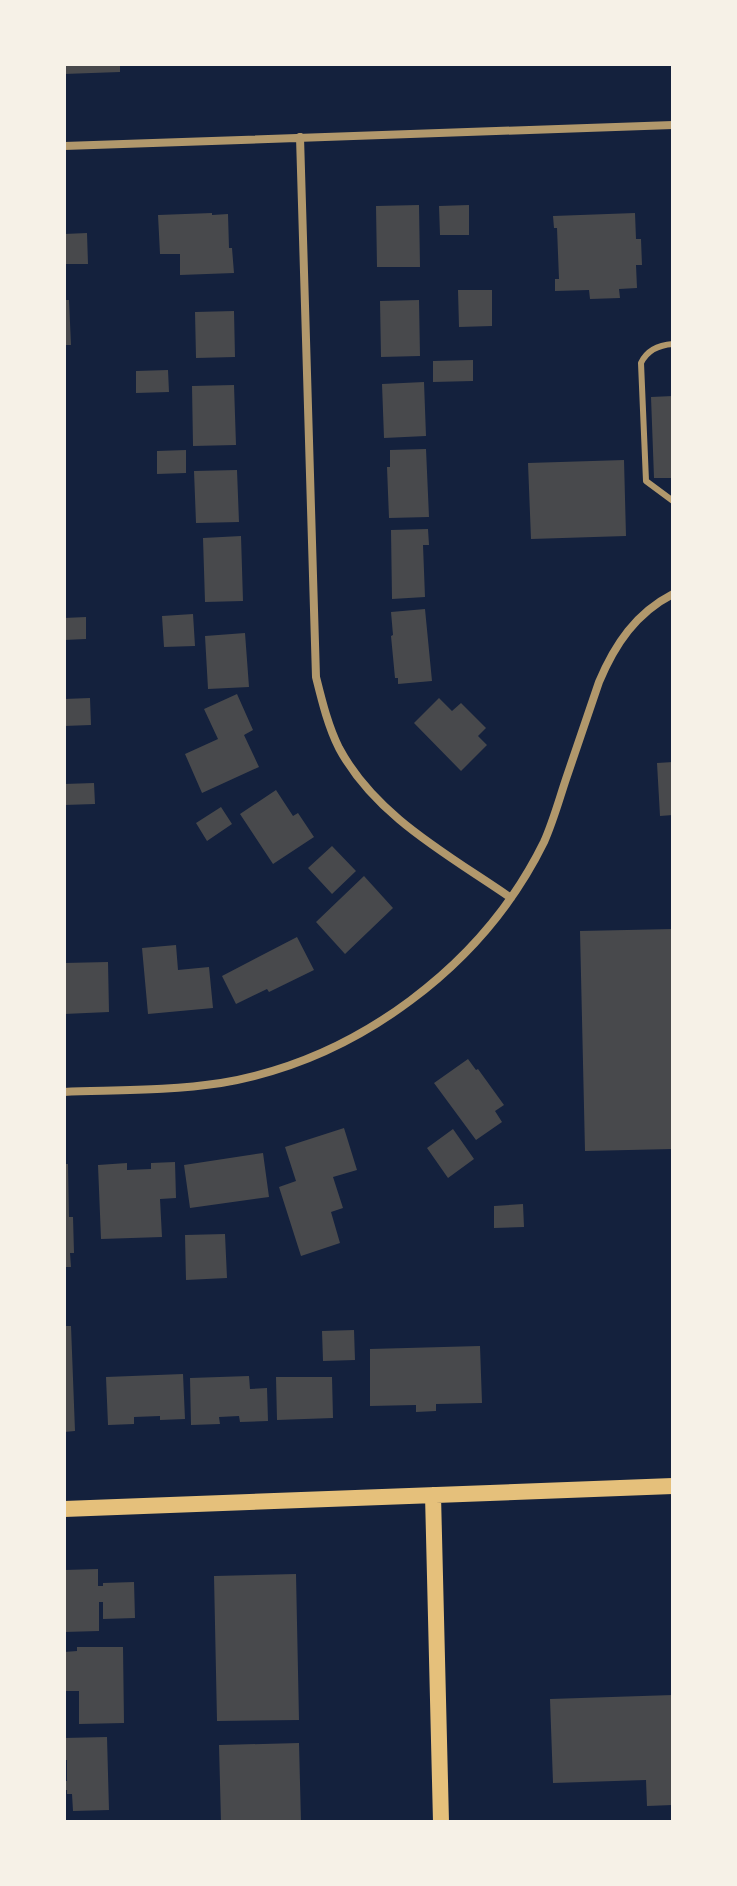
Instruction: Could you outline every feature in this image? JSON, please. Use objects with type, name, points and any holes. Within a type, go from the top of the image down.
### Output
[{"type":"main road","points":[[64,1509],[673,1486]]},
{"type":"main road","points":[[433,1495],[441,1822]]},
{"type":"street","points":[[64,146],[673,125]]},
{"type":"street","points":[[300,137],[316,677],[320,696],[338,746],[378,802],[405,826],[511,898]]},
{"type":"street","points":[[64,1092],[167,1089],[223,1082],[278,1068],[330,1048],[379,1022],[431,984],[456,962],[511,898],[545,839],[607,663],[639,617],[673,594]]},
{"type":"lane","points":[[673,344],[651,350],[641,363],[646,481],[673,501]]},
{"type":"building","points":[[64,64],[120,64],[120,72],[64,74]]},
{"type":"building","points":[[419,205],[420,267],[377,267],[376,206]]},
{"type":"building","points":[[469,205],[469,235],[440,235],[439,206]]},
{"type":"building","points":[[635,213],[636,239],[641,239],[642,265],[636,265],[637,288],[619,289],[620,298],[590,299],[589,290],[555,291],[555,279],[559,279],[557,228],[554,228],[553,216]]},
{"type":"building","points":[[228,214],[229,248],[232,248],[234,273],[180,275],[180,254],[160,254],[158,215]]},
{"type":"building","points":[[87,233],[88,264],[64,264],[64,234]]},
{"type":"building","points":[[458,290],[492,290],[492,326],[459,327]]},
{"type":"building","points":[[64,300],[69,300],[71,345],[64,345]]},
{"type":"building","points":[[419,300],[420,356],[381,357],[380,301]]},
{"type":"building","points":[[234,311],[235,357],[196,358],[195,312]]},
{"type":"building","points":[[473,360],[473,381],[433,382],[433,361]]},
{"type":"building","points":[[168,370],[169,392],[136,393],[136,371]]},
{"type":"building","points":[[424,382],[426,436],[384,438],[382,384]]},
{"type":"building","points":[[234,385],[236,445],[193,446],[192,386]]},
{"type":"building","points":[[673,396],[673,478],[654,478],[651,397]]},
{"type":"building","points":[[426,449],[429,517],[389,518],[387,467],[390,467],[390,450]]},
{"type":"building","points":[[186,450],[186,473],[157,474],[157,451]]},
{"type":"building","points":[[624,460],[626,536],[531,539],[528,463]]},
{"type":"building","points":[[237,470],[239,522],[196,523],[194,471]]},
{"type":"building","points":[[428,529],[429,545],[423,545],[425,597],[392,599],[391,530]]},
{"type":"building","points":[[241,536],[243,601],[205,602],[203,538]]},
{"type":"building","points":[[425,609],[432,681],[398,684],[398,678],[395,678],[391,612]]},
{"type":"building","points":[[193,614],[195,646],[164,647],[162,616]]},
{"type":"building","points":[[86,617],[86,639],[64,640],[64,618]]},
{"type":"building","points":[[245,633],[249,687],[208,689],[205,636]]},
{"type":"building","points":[[237,694],[253,730],[244,735],[259,767],[202,793],[185,754],[218,739],[204,709]]},
{"type":"building","points":[[90,698],[91,725],[64,726],[64,699]]},
{"type":"building","points":[[439,698],[452,711],[461,703],[486,728],[478,736],[487,745],[461,771],[414,723]]},
{"type":"building","points":[[673,762],[673,815],[660,816],[657,763]]},
{"type":"building","points":[[94,783],[95,804],[64,805],[64,784]]},
{"type":"building","points":[[276,790],[293,816],[298,813],[314,837],[273,864],[240,814]]},
{"type":"building","points":[[221,807],[232,824],[207,841],[196,823]]},
{"type":"building","points":[[332,846],[356,871],[332,894],[308,868]]},
{"type":"building","points":[[364,876],[393,908],[345,954],[316,922]]},
{"type":"building","points":[[673,929],[673,1149],[585,1151],[580,931]]},
{"type":"building","points":[[297,937],[314,970],[236,1004],[222,976]]},
{"type":"building","points":[[176,945],[178,970],[209,967],[213,1008],[148,1014],[142,948]]},
{"type":"building","points":[[108,962],[109,1012],[64,1014],[64,963]]},
{"type":"building","points":[[468,1059],[504,1105],[495,1111],[502,1122],[476,1140],[434,1083]]},
{"type":"building","points":[[344,1128],[357,1170],[333,1177],[343,1208],[331,1212],[340,1243],[301,1256],[279,1187],[296,1181],[285,1147]]},
{"type":"building","points":[[453,1129],[474,1159],[448,1178],[427,1148]]},
{"type":"building","points":[[263,1153],[269,1197],[190,1208],[184,1165]]},
{"type":"building","points":[[175,1162],[176,1198],[160,1199],[162,1237],[101,1239],[98,1165],[127,1163],[127,1170],[151,1169],[151,1163]]},
{"type":"building","points":[[64,1164],[68,1164],[69,1217],[73,1217],[74,1253],[70,1253],[71,1267],[64,1267]]},
{"type":"building","points":[[523,1204],[524,1227],[494,1228],[494,1206]]},
{"type":"building","points":[[225,1234],[227,1278],[186,1280],[185,1235]]},
{"type":"building","points":[[64,1326],[71,1326],[75,1431],[64,1432]]},
{"type":"building","points":[[354,1330],[355,1360],[323,1361],[322,1331]]},
{"type":"building","points":[[480,1346],[482,1403],[436,1404],[436,1411],[416,1412],[416,1405],[370,1406],[370,1349]]},
{"type":"building","points":[[183,1374],[185,1419],[134,1417],[134,1424],[108,1425],[106,1377]]},
{"type":"building","points":[[249,1376],[250,1389],[267,1388],[268,1421],[240,1422],[239,1416],[219,1417],[220,1424],[191,1425],[190,1378]]},
{"type":"building","points":[[276,1377],[332,1377],[333,1418],[277,1420]]},
{"type":"building","points":[[98,1569],[98,1586],[103,1586],[103,1583],[134,1582],[135,1618],[103,1619],[103,1602],[99,1602],[99,1631],[64,1632],[64,1570]]},
{"type":"building","points":[[296,1574],[299,1720],[217,1721],[214,1576]]},
{"type":"building","points":[[77,1647],[123,1647],[124,1723],[79,1724],[79,1691],[64,1691],[64,1652],[77,1651]]},
{"type":"building","points":[[673,1695],[673,1805],[647,1806],[646,1780],[553,1783],[550,1699]]},
{"type":"building","points":[[107,1737],[109,1810],[73,1811],[72,1794],[64,1790],[67,1760],[64,1760],[64,1738]]},
{"type":"building","points":[[299,1743],[301,1822],[221,1822],[219,1745]]}]
